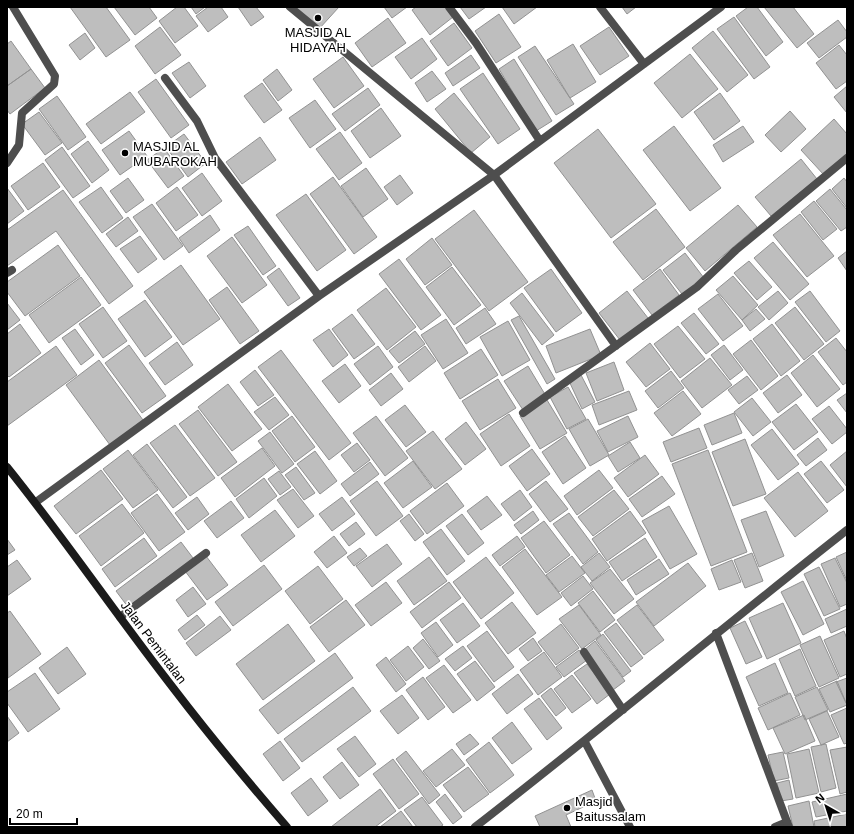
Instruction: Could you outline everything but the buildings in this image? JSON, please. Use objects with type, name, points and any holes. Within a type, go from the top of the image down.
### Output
[{"type":"main road","name":"Jalan Pemintalan","points":[[7,467],[36,502],[173,689],[287,827]]},
{"type":"street","points":[[7,163],[19,145],[22,113],[54,84],[55,76],[13,7]]},
{"type":"street","points":[[290,7],[494,175],[616,346]]},
{"type":"street","points":[[449,7],[476,43],[540,141]]},
{"type":"street","points":[[600,7],[644,64]]},
{"type":"street","points":[[36,502],[319,296],[494,175],[721,7]]},
{"type":"street","points":[[165,78],[197,121],[215,158],[319,296]]},
{"type":"street","points":[[523,413],[697,286],[741,246],[847,158]]},
{"type":"street","points":[[475,827],[585,742],[716,633],[847,530]]},
{"type":"street","points":[[120,617],[206,553]]},
{"type":"street","points":[[716,633],[788,824],[775,827]]},
{"type":"street","points":[[584,652],[623,710]]},
{"type":"street","points":[[585,742],[630,827]]},
{"type":"place","name":"MASJID AL HIDAYAH","points":[[318,18]]},
{"type":"place","name":"MASJID AL MUBAROKAH","points":[[125,153]]},
{"type":"place","name":"Masjid Baitussalam","points":[[567,808]]}]
